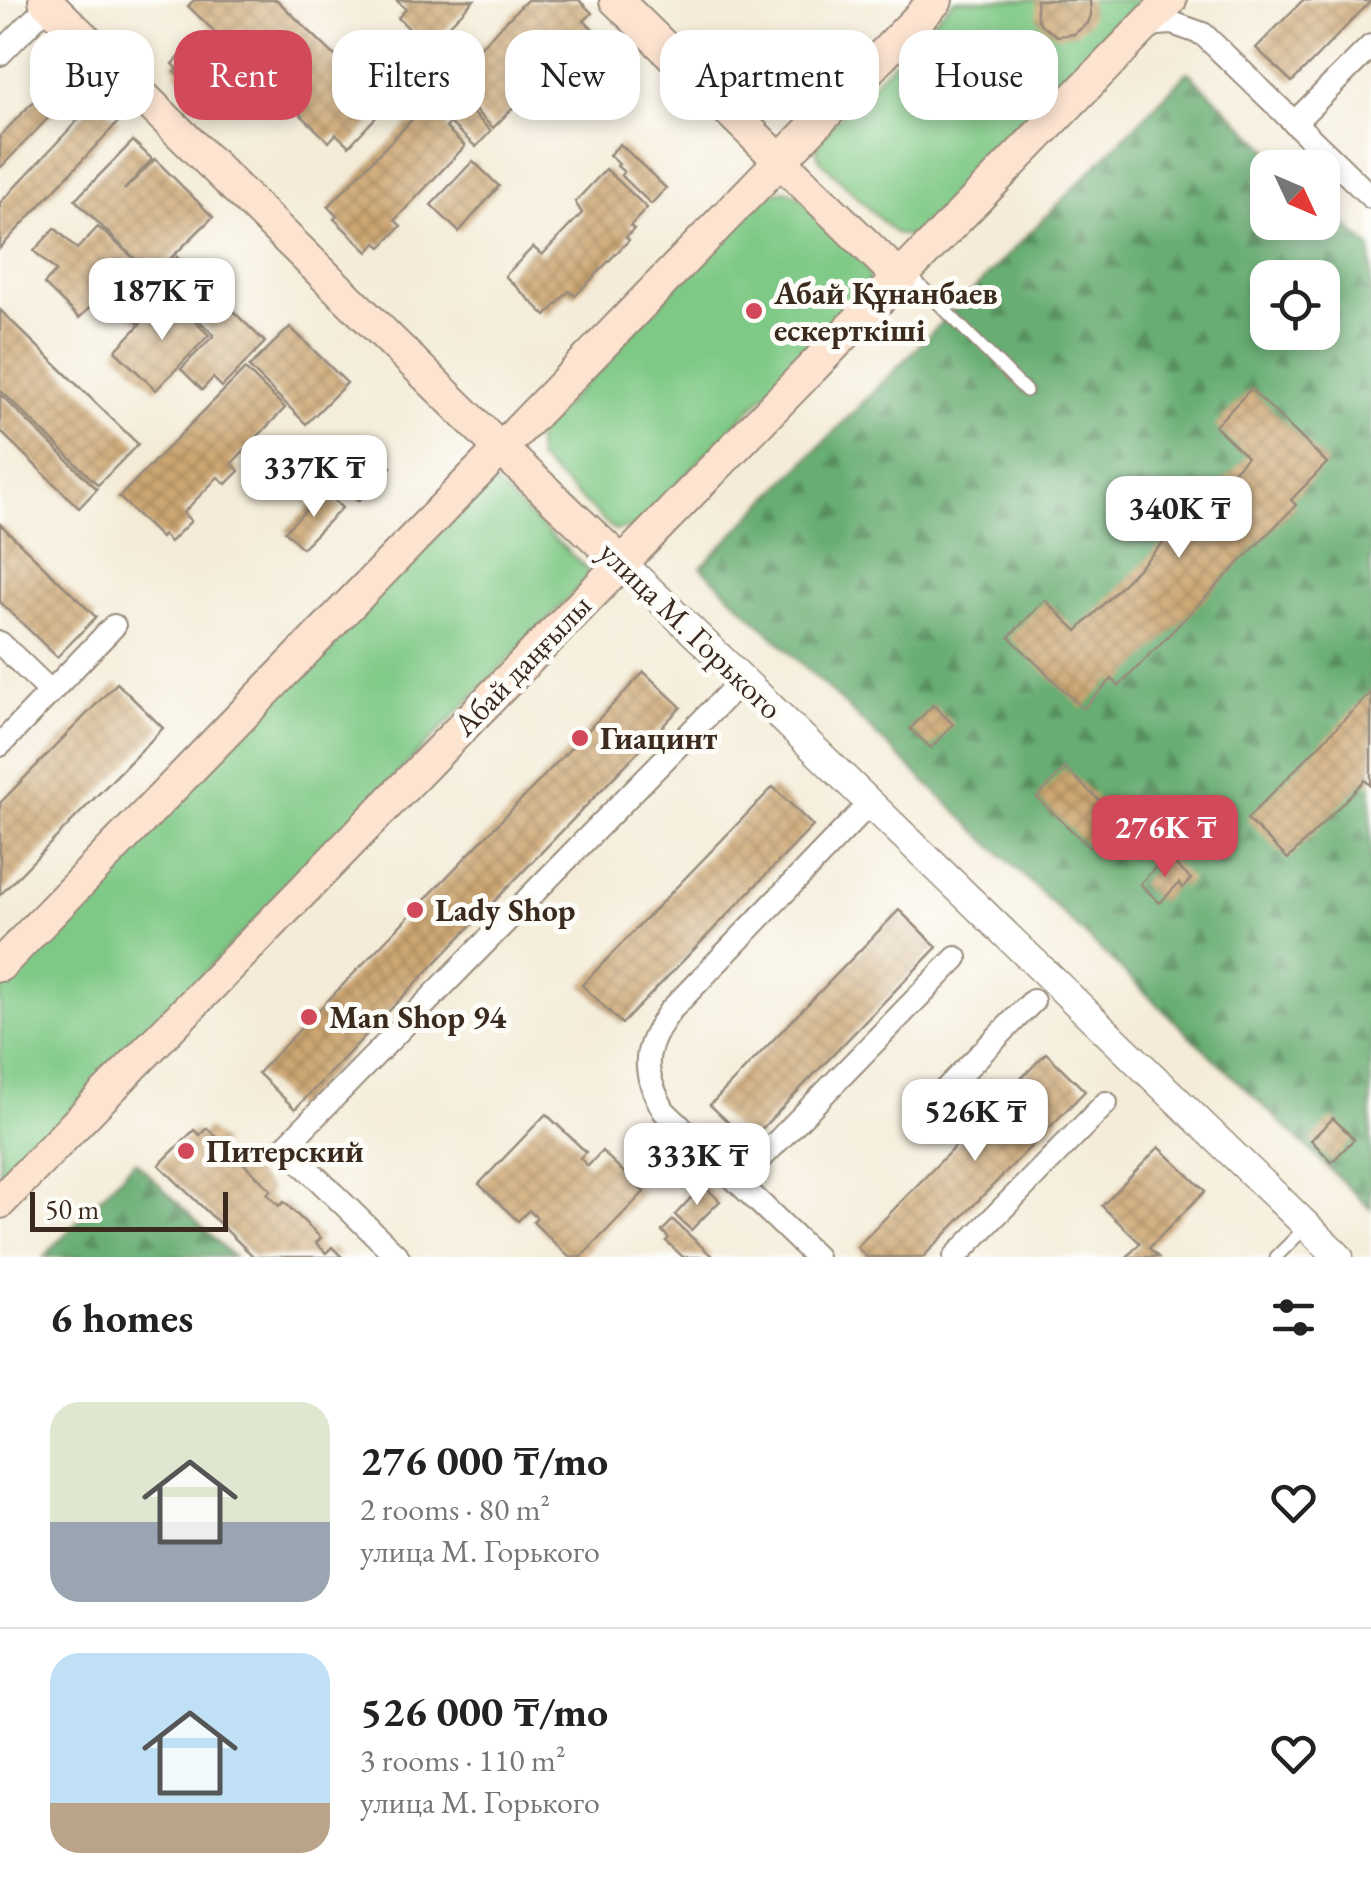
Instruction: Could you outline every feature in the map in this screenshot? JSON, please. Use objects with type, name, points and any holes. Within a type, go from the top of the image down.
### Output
[{"type":"main road","points":[[616,0],[903,274]]},
{"type":"main road","points":[[0,964],[936,0]]},
{"type":"main road","name":"Абай даңғылы","points":[[0,1202],[1170,0]]},
{"type":"main road","name":"улица М. Горького","points":[[49,1],[500,448],[622,563]]},
{"type":"street","points":[[0,54],[49,1]]},
{"type":"street","points":[[1145,25],[1172,23],[1203,34],[1371,197]]},
{"type":"street","points":[[1294,123],[1371,46]]},
{"type":"street","name":"улица М. Горького","points":[[622,563],[870,803],[1043,991],[1338,1257]]},
{"type":"street","points":[[0,745],[114,626]]},
{"type":"street","points":[[0,643],[51,692]]},
{"type":"street","points":[[398,1257],[286,1147],[742,680]]},
{"type":"street","points":[[816,1257],[664,1111],[650,1084],[646,1059],[654,1033],[670,1011],[870,803]]},
{"type":"street","points":[[738,1182],[956,958]]},
{"type":"street","points":[[946,1089],[1043,991]]},
{"type":"street","points":[[955,1257],[1106,1104]]},
{"type":"lane","points":[[903,274],[1026,391]]},
{"type":"lane","points":[[1276,1257],[1307,1226]]},
{"type":"green space","points":[[954,0],[1153,0],[1058,96],[1058,30],[925,30]]},
{"type":"green space","points":[[899,56],[899,120],[1035,120],[927,229],[903,235],[893,232],[820,160],[816,151],[825,132],[837,120],[879,120],[879,77]]},
{"type":"green space","points":[[1188,72],[1269,150],[1250,150],[1250,240],[1340,240],[1340,219],[1371,249],[1371,1209],[701,567]]},
{"type":"green space","points":[[786,190],[798,195],[865,263],[870,275],[866,291],[635,527],[615,531],[538,460],[536,435],[763,194]]},
{"type":"green space","points":[[495,484],[587,569],[589,577],[0,1183],[0,982],[483,487]]},
{"type":"green space","points":[[135,1161],[233,1257],[44,1257]]},
{"type":"building","points":[[194,0],[277,0],[308,30],[213,30],[188,6]]},
{"type":"building","points":[[396,0],[474,0],[445,30],[410,30],[398,18],[406,9]]},
{"type":"building","points":[[527,0],[579,0],[592,13],[584,21],[594,30],[505,30],[505,116],[493,128],[485,120],[485,43]]},
{"type":"building","points":[[1036,0],[1090,0],[1088,23],[1074,34],[1058,36],[1058,30],[1048,30],[1037,18]]},
{"type":"building","points":[[1303,0],[1371,1],[1292,82],[1256,48]]},
{"type":"building","points":[[312,34],[332,53],[332,120],[373,120],[349,146],[336,134],[329,142],[306,120],[312,120]]},
{"type":"building","points":[[30,105],[30,120],[46,120],[0,168],[0,136]]},
{"type":"building","points":[[78,120],[119,121],[0,248],[0,203]]},
{"type":"building","points":[[412,120],[480,120],[491,131],[476,147],[450,123],[446,128],[465,146],[395,220],[401,226],[381,247],[376,243],[368,252],[334,219],[337,216],[328,207]]},
{"type":"building","points":[[133,141],[152,159],[124,190],[155,159],[213,217],[169,260],[171,263],[177,257],[265,342],[222,387],[213,378],[202,390],[181,369],[214,335],[168,291],[138,323],[107,292],[79,318],[44,284],[56,271],[34,251],[55,228],[77,249],[98,227],[138,262],[75,200]]},
{"type":"building","points":[[620,144],[666,188],[651,204],[621,175],[624,172],[609,155]]},
{"type":"building","points":[[473,161],[499,186],[459,232],[431,205]]},
{"type":"building","points":[[606,169],[647,208],[630,226],[634,229],[626,237],[629,240],[575,296],[569,291],[546,316],[505,276],[533,247],[542,255],[582,213],[575,202]]},
{"type":"building","points":[[168,295],[209,335],[156,390],[115,351]]},
{"type":"building","points":[[0,310],[138,444],[98,485],[0,390]]},
{"type":"building","points":[[290,327],[347,383],[306,424],[249,367]]},
{"type":"building","points":[[245,369],[285,408],[232,463],[239,471],[226,484],[218,477],[183,513],[191,521],[170,542],[163,535],[161,538],[119,497]]},
{"type":"building","points":[[1251,389],[1327,463],[1291,500],[1296,505],[1119,686],[1112,679],[1083,709],[1009,637],[1045,600],[1077,631],[1247,457],[1215,426]]},
{"type":"building","points":[[0,394],[97,489],[79,508],[0,431]]},
{"type":"building","points":[[360,437],[391,467],[358,501],[327,471]]},
{"type":"building","points":[[325,491],[342,508],[302,548],[285,531]]},
{"type":"building","points":[[0,524],[96,617],[57,657],[0,602]]},
{"type":"building","points":[[644,672],[681,707],[295,1109],[258,1073]]},
{"type":"building","points":[[117,683],[163,728],[0,895],[0,803]]},
{"type":"building","points":[[1371,692],[1371,786],[1365,780],[1288,859],[1247,819]]},
{"type":"building","points":[[933,705],[953,724],[931,748],[910,729]]},
{"type":"building","points":[[1065,768],[1117,817],[1089,847],[1037,798]]},
{"type":"building","points":[[773,787],[813,826],[622,1024],[582,985]]},
{"type":"building","points":[[1166,856],[1191,879],[1183,888],[1179,883],[1160,903],[1140,884]]},
{"type":"building","points":[[899,910],[937,947],[749,1142],[710,1105]]},
{"type":"building","points":[[1046,1053],[1085,1091],[923,1257],[866,1257],[857,1247]]},
{"type":"building","points":[[546,1114],[586,1152],[580,1158],[588,1166],[602,1151],[644,1192],[581,1257],[569,1257],[533,1222],[537,1218],[529,1210],[518,1221],[479,1184]]},
{"type":"building","points":[[1333,1118],[1354,1139],[1332,1162],[1311,1140]]},
{"type":"building","points":[[207,1128],[223,1143],[216,1150],[228,1162],[235,1155],[271,1190],[267,1194],[279,1206],[284,1202],[321,1238],[316,1243],[326,1253],[332,1247],[342,1257],[254,1257],[159,1165],[194,1130],[200,1135]]},
{"type":"building","points":[[1159,1147],[1205,1191],[1149,1248],[1158,1257],[1127,1257],[1140,1243],[1102,1206]]},
{"type":"building","points":[[703,1185],[720,1201],[691,1230],[675,1215]]},
{"type":"building","points":[[673,1220],[713,1257],[683,1257],[666,1241],[669,1238],[662,1231]]},
{"type":"place","name":"Абай Құнанбаев ескерткіші","points":[[754,311]]},
{"type":"place","name":"Гиацинт","points":[[580,738]]},
{"type":"place","name":"Lady Shop","points":[[415,910]]},
{"type":"place","name":"Man Shop 94","points":[[309,1017]]},
{"type":"place","name":"Питерский","points":[[186,1151]]}]
